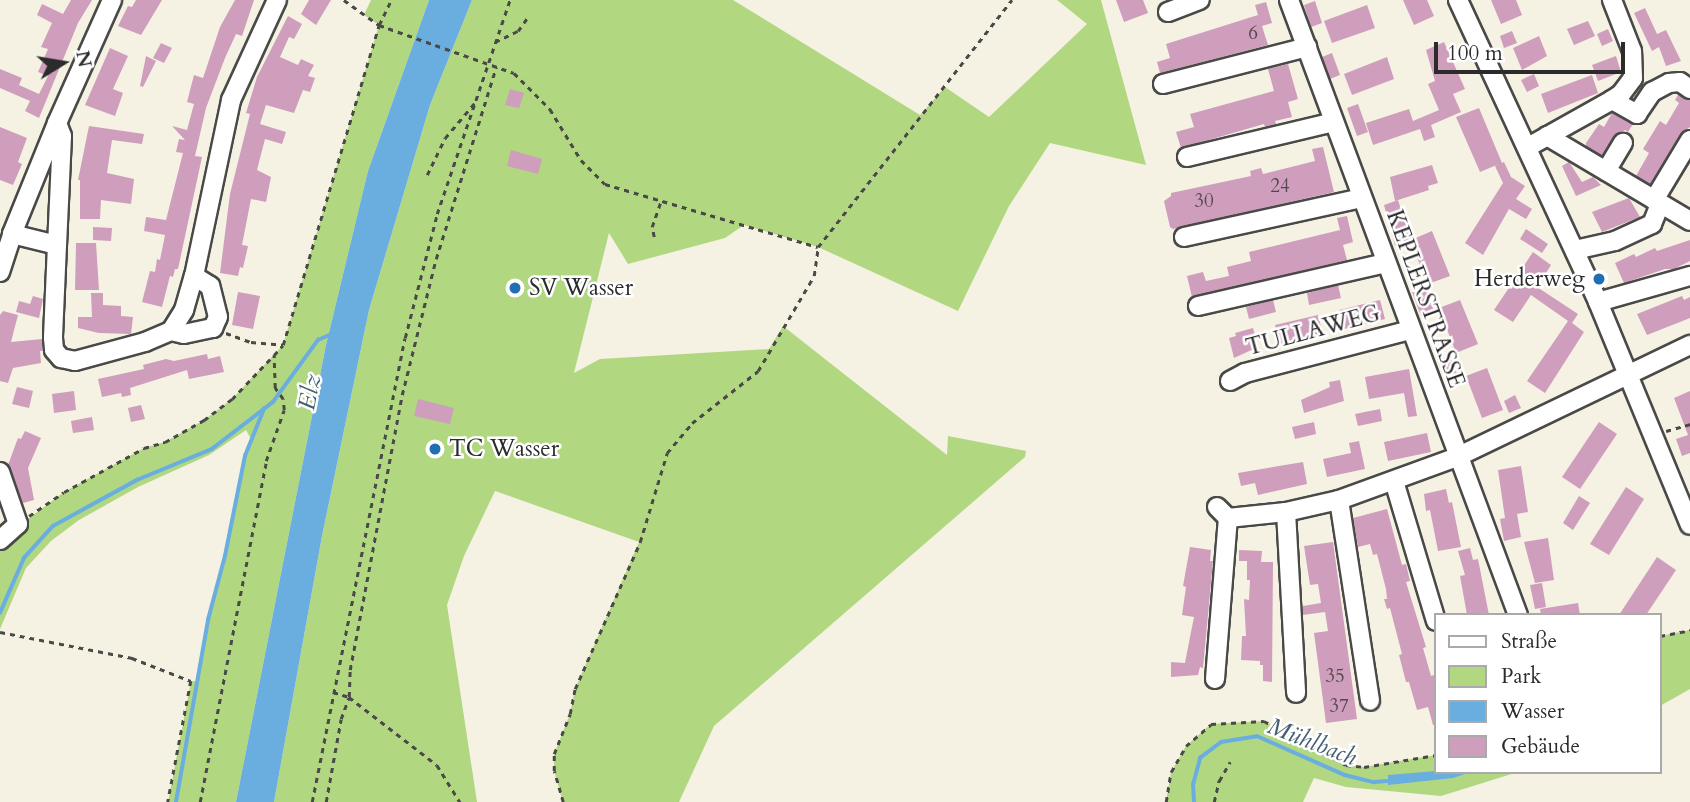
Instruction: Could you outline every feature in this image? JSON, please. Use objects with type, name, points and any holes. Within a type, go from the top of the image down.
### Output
[{"type":"street","points":[[0,272],[12,234],[57,123],[112,0]]},
{"type":"street","points":[[57,123],[62,136],[53,338],[54,350],[68,361],[145,342],[171,331],[184,310],[194,276],[231,100],[277,0]]},
{"type":"street","points":[[1168,12],[1200,0]]},
{"type":"street","name":"KEPLERSTRASSE","points":[[1289,0],[1517,613]]},
{"type":"street","points":[[1458,0],[1598,302],[1690,525]]},
{"type":"street","points":[[1528,147],[1612,100],[1621,94],[1633,78],[1634,63],[1612,0]]},
{"type":"street","points":[[1163,84],[1307,47]]},
{"type":"street","points":[[1612,100],[1637,114],[1652,92],[1669,83],[1680,82],[1690,89]]},
{"type":"street","points":[[1187,157],[1334,122]]},
{"type":"street","points":[[1546,136],[1690,221]]},
{"type":"street","points":[[1575,250],[1615,241],[1652,224],[1657,202],[1690,140]]},
{"type":"street","points":[[1606,171],[1623,143]]},
{"type":"street","points":[[1184,237],[1362,198]]},
{"type":"street","points":[[12,234],[57,245]]},
{"type":"street","points":[[1198,306],[1385,263]]},
{"type":"street","points":[[171,331],[184,334],[213,328],[218,317],[210,286],[194,276]]},
{"type":"street","points":[[1598,302],[1690,276]]},
{"type":"street","name":"TULLAWEG","points":[[1230,381],[1245,373],[1410,330]]},
{"type":"street","points":[[1215,679],[1222,513],[1286,512],[1339,500],[1394,481],[1457,457],[1629,377],[1690,345]]},
{"type":"street","points":[[0,472],[18,524],[1,539]]},
{"type":"street","points":[[1394,481],[1434,614]]},
{"type":"street","points":[[1339,500],[1370,701]]},
{"type":"street","points":[[1286,512],[1296,693]]},
{"type":"path","points":[[344,0],[379,25],[514,74],[544,102],[581,160],[598,181],[818,247]]},
{"type":"path","points":[[18,524],[64,492],[144,448],[164,442],[204,420],[232,398],[283,345],[379,25],[391,0]]},
{"type":"path","points":[[312,802],[405,338],[437,214],[510,0]]},
{"type":"path","points":[[563,802],[554,771],[554,754],[570,714],[575,689],[640,542],[667,453],[692,423],[758,371],[814,276],[818,247],[1012,0]]},
{"type":"path","points":[[494,42],[517,31],[527,18]]},
{"type":"path","points":[[326,802],[341,719],[349,697],[353,656],[402,395],[436,259],[496,67]]},
{"type":"path","points":[[427,175],[445,138],[477,99]]},
{"type":"path","points":[[654,237],[652,227],[661,201]]},
{"type":"path","points":[[213,328],[251,342],[283,345]]},
{"type":"path","points":[[200,802],[266,461],[284,410],[283,399],[276,390],[274,355]]},
{"type":"path","points":[[1653,435],[1690,424]]},
{"type":"path","points":[[1662,636],[1690,630]]},
{"type":"path","points":[[0,632],[132,659],[191,681],[168,802]]},
{"type":"path","points":[[332,692],[349,697],[437,765],[453,786],[460,802]]},
{"type":"path","points":[[1166,802],[1171,772],[1181,754],[1186,746],[1211,724],[1264,720],[1346,765],[1372,766],[1434,755]]},
{"type":"path","points":[[1214,802],[1219,781],[1230,762]]},
{"type":"green space","points":[[371,0],[429,0],[368,171],[326,345],[236,802],[168,802],[191,681],[197,681],[208,620],[251,439],[246,430],[209,455],[138,487],[79,520],[51,541],[26,568],[0,629],[0,540],[64,492],[144,448],[165,442],[204,420],[232,399],[283,345],[379,25],[364,15]]},
{"type":"green space","points":[[472,0],[733,0],[920,115],[945,87],[989,117],[1087,24],[1057,0],[1101,0],[1146,165],[1050,143],[1009,206],[958,311],[818,247],[744,225],[725,238],[628,264],[609,233],[574,373],[600,359],[769,349],[783,326],[947,455],[948,436],[1026,451],[1025,457],[714,726],[679,802],[563,802],[554,771],[554,754],[570,714],[575,689],[639,542],[495,491],[464,556],[447,605],[477,802],[274,802],[322,536],[369,310],[430,105]]},
{"type":"green space","points":[[1690,630],[1690,689],[1662,705],[1662,636]]},
{"type":"green space","points":[[1264,721],[1346,765],[1364,767],[1434,755],[1434,774],[1512,774],[1441,796],[1346,787],[1314,778],[1303,802],[1166,802],[1171,772],[1186,746],[1211,724]]},
{"type":"water","points":[[429,0],[472,0],[430,105],[369,310],[322,536],[274,802],[236,802],[326,345],[368,171]]},
{"type":"water","points":[[1434,771],[1434,774],[1465,774],[1453,778],[1388,785],[1388,775]]},
{"type":"building","points":[[71,0],[92,0],[78,23],[39,118],[25,111],[30,101],[0,88],[0,69],[22,78],[19,85],[39,94],[48,76],[38,72],[48,49],[41,47],[52,23],[37,15],[42,4],[63,14]]},
{"type":"building","points":[[136,0],[162,0],[141,35],[118,26],[128,6],[132,7]]},
{"type":"building","points":[[235,0],[254,0],[242,36],[236,34],[206,108],[195,156],[202,157],[178,269],[175,269],[173,277],[170,276],[162,307],[142,302],[150,271],[155,272],[157,259],[160,260],[165,235],[144,231],[146,217],[166,220],[183,153],[176,152],[179,139],[185,140],[172,126],[187,130],[194,104],[187,102],[194,75],[203,78],[220,27]]},
{"type":"building","points":[[309,0],[331,0],[316,25],[301,14]]},
{"type":"building","points":[[1116,0],[1143,0],[1148,13],[1124,22]]},
{"type":"building","points":[[1403,0],[1427,0],[1434,16],[1414,25]]},
{"type":"building","points":[[1491,0],[1516,0],[1522,15],[1501,24]]},
{"type":"building","points":[[1315,1],[1322,23],[1311,27],[1304,5]]},
{"type":"building","points":[[1266,2],[1272,23],[1262,26],[1268,45],[1160,73],[1157,62],[1170,58],[1166,44],[1258,15],[1255,5]]},
{"type":"building","points":[[1367,5],[1375,28],[1332,43],[1324,21]]},
{"type":"building","points":[[1645,8],[1657,34],[1666,30],[1681,61],[1666,66],[1659,47],[1652,51],[1634,13]]},
{"type":"building","points":[[288,16],[302,24],[294,39],[289,37],[280,57],[298,65],[301,59],[314,65],[308,76],[315,78],[310,92],[303,90],[294,113],[266,105],[260,124],[286,132],[282,144],[265,139],[257,170],[271,177],[266,202],[251,199],[242,245],[248,246],[243,268],[240,267],[238,276],[220,273],[230,194],[250,114],[246,113],[257,77]]},
{"type":"building","points":[[1588,21],[1595,36],[1574,45],[1567,29]]},
{"type":"building","points":[[1608,29],[1613,41],[1602,46],[1597,34]]},
{"type":"building","points":[[1512,31],[1517,43],[1504,48],[1500,36]]},
{"type":"building","points":[[1539,36],[1547,56],[1522,70],[1513,48]]},
{"type":"building","points":[[1444,42],[1465,89],[1453,94],[1461,112],[1431,125],[1435,137],[1424,141],[1420,129],[1373,145],[1366,123],[1409,109],[1413,121],[1439,110],[1428,84],[1435,81],[1426,50]]},
{"type":"building","points":[[161,43],[172,48],[164,63],[153,58]]},
{"type":"building","points":[[110,48],[128,56],[113,89],[123,93],[115,116],[85,105]]},
{"type":"building","points":[[1332,53],[1340,75],[1330,79],[1322,57]]},
{"type":"building","points":[[146,56],[156,61],[143,87],[140,86]]},
{"type":"building","points":[[1616,56],[1621,72],[1598,81],[1592,65]]},
{"type":"building","points":[[1387,57],[1394,79],[1352,95],[1344,74]]},
{"type":"building","points":[[1288,64],[1298,99],[1288,102],[1292,117],[1275,121],[1276,124],[1265,127],[1264,124],[1181,148],[1176,132],[1194,127],[1190,114],[1274,91],[1268,69]]},
{"type":"building","points":[[1534,74],[1539,86],[1527,92],[1521,80]]},
{"type":"building","points":[[1592,75],[1598,93],[1548,113],[1541,94]]},
{"type":"building","points":[[510,89],[524,93],[519,108],[505,105]]},
{"type":"building","points":[[1678,95],[1690,100],[1690,127],[1680,134],[1650,184],[1636,176],[1649,153],[1643,149],[1660,121],[1666,125],[1679,103],[1675,100]]},
{"type":"building","points":[[1358,104],[1368,132],[1357,136],[1347,108]]},
{"type":"building","points":[[1479,108],[1502,163],[1504,162],[1511,177],[1525,186],[1516,199],[1532,209],[1526,219],[1509,209],[1483,255],[1465,243],[1503,183],[1495,166],[1499,164],[1480,172],[1456,117]]},
{"type":"building","points":[[1612,113],[1633,124],[1628,132],[1625,130],[1614,137],[1602,156],[1586,146],[1586,143],[1599,124],[1604,127]]},
{"type":"building","points":[[89,126],[144,134],[142,144],[112,140],[107,173],[134,179],[131,204],[101,200],[100,219],[80,219],[78,180]]},
{"type":"building","points":[[0,127],[27,138],[18,162],[22,164],[13,185],[0,180]]},
{"type":"building","points":[[1323,147],[1334,192],[1173,229],[1170,227],[1164,201],[1171,193],[1251,176],[1250,171],[1261,168],[1263,174],[1315,161],[1312,149]]},
{"type":"building","points":[[511,150],[542,159],[538,174],[507,166]]},
{"type":"building","points":[[1569,162],[1582,182],[1593,177],[1601,185],[1576,196],[1562,166]]},
{"type":"building","points":[[1432,165],[1438,183],[1428,186],[1429,190],[1395,201],[1390,177]]},
{"type":"building","points":[[1629,198],[1640,217],[1602,232],[1592,212]]},
{"type":"building","points":[[1398,200],[1411,240],[1432,231],[1450,276],[1428,284],[1410,241],[1395,246],[1384,205]]},
{"type":"building","points":[[1347,216],[1353,242],[1343,245],[1347,260],[1192,297],[1187,276],[1203,272],[1206,281],[1229,276],[1227,267],[1251,261],[1249,252],[1340,230],[1337,218]]},
{"type":"building","points":[[93,227],[112,228],[111,241],[93,240]]},
{"type":"building","points":[[1526,229],[1548,244],[1542,253],[1520,239]]},
{"type":"building","points":[[1690,240],[1690,261],[1674,269],[1665,269],[1624,283],[1615,263],[1634,254],[1636,257],[1655,248],[1657,251]]},
{"type":"building","points":[[76,243],[96,243],[99,290],[75,290]]},
{"type":"building","points":[[1533,252],[1551,265],[1537,287],[1578,314],[1572,323],[1584,332],[1545,393],[1527,381],[1568,321],[1531,295],[1513,322],[1494,310]]},
{"type":"building","points":[[1338,285],[1341,298],[1309,305],[1307,293]]},
{"type":"building","points":[[1425,287],[1434,311],[1421,316],[1412,292]]},
{"type":"building","points":[[238,292],[260,296],[253,329],[232,325]]},
{"type":"building","points":[[91,293],[103,293],[103,305],[121,306],[121,316],[133,317],[131,334],[99,333],[78,328],[78,317],[92,317]]},
{"type":"building","points":[[33,296],[43,299],[39,318],[16,312],[19,301],[30,304]]},
{"type":"building","points":[[1682,296],[1684,300],[1690,297],[1690,318],[1647,335],[1637,314]]},
{"type":"building","points":[[1273,300],[1276,312],[1249,319],[1246,307]]},
{"type":"building","points":[[1380,300],[1385,319],[1344,329],[1339,310]]},
{"type":"building","points":[[1460,300],[1478,344],[1456,353],[1439,308]]},
{"type":"building","points":[[3,311],[18,315],[11,342],[42,339],[43,351],[40,351],[41,363],[13,368],[8,383],[0,381],[0,315]]},
{"type":"building","points":[[1318,315],[1323,335],[1280,345],[1275,325]]},
{"type":"building","points":[[1253,328],[1258,347],[1234,358],[1229,338],[1236,336],[1235,333]]},
{"type":"building","points":[[207,354],[208,359],[220,356],[224,372],[189,379],[187,370],[130,388],[131,395],[122,397],[121,393],[102,397],[98,379],[144,369],[143,365],[166,359],[174,361]]},
{"type":"building","points":[[1450,356],[1460,378],[1450,382],[1441,360]]},
{"type":"building","points":[[1487,368],[1503,410],[1482,418],[1466,376]]},
{"type":"building","points":[[1409,369],[1417,416],[1408,417],[1404,393],[1369,399],[1365,377]]},
{"type":"building","points":[[1340,380],[1344,401],[1304,413],[1301,400],[1330,387],[1329,382]]},
{"type":"building","points":[[17,387],[33,391],[29,408],[12,404]]},
{"type":"building","points":[[74,391],[76,410],[54,413],[52,394]]},
{"type":"building","points":[[1690,391],[1690,453],[1682,456],[1676,439],[1688,435],[1674,398]]},
{"type":"building","points":[[1515,395],[1521,408],[1509,413],[1504,401]]},
{"type":"building","points":[[418,399],[454,408],[450,424],[414,416]]},
{"type":"building","points":[[141,405],[145,419],[131,422],[128,408]]},
{"type":"building","points":[[1380,409],[1382,421],[1358,426],[1355,414]]},
{"type":"building","points":[[92,417],[94,430],[73,433],[71,421]]},
{"type":"building","points":[[1314,422],[1316,434],[1295,439],[1292,427]]},
{"type":"building","points":[[1599,422],[1617,434],[1580,489],[1562,477]]},
{"type":"building","points":[[25,431],[41,438],[28,468],[34,500],[23,503],[8,465],[18,438],[21,439]]},
{"type":"building","points":[[1427,433],[1431,452],[1388,461],[1384,442]]},
{"type":"building","points":[[1359,441],[1365,469],[1327,477],[1323,459],[1351,453],[1349,443]]},
{"type":"building","points":[[1303,462],[1307,484],[1258,495],[1255,483],[1241,486],[1238,473]]},
{"type":"building","points":[[1521,466],[1528,512],[1517,514],[1521,537],[1504,541],[1500,519],[1505,518],[1498,470]]},
{"type":"building","points":[[1626,487],[1644,499],[1609,555],[1590,544]]},
{"type":"building","points":[[1446,489],[1449,503],[1452,502],[1461,547],[1438,551],[1430,510],[1426,511],[1424,494]]},
{"type":"building","points":[[1579,496],[1590,503],[1573,530],[1563,523]]},
{"type":"building","points":[[1387,509],[1402,565],[1406,564],[1410,581],[1406,582],[1426,647],[1423,648],[1431,676],[1434,675],[1434,725],[1428,707],[1417,710],[1409,682],[1406,682],[1390,608],[1387,609],[1384,599],[1387,599],[1386,589],[1377,554],[1373,555],[1370,544],[1358,547],[1353,518]]},
{"type":"building","points":[[1548,538],[1554,580],[1535,583],[1524,542]]},
{"type":"building","points":[[1333,542],[1357,719],[1326,723],[1314,633],[1328,631],[1325,612],[1303,615],[1303,606],[1321,603],[1318,584],[1310,585],[1304,546]]},
{"type":"building","points":[[1190,547],[1211,550],[1210,561],[1213,561],[1203,668],[1200,667],[1198,675],[1171,677],[1171,662],[1185,663],[1194,617],[1182,615],[1186,587],[1183,586]]},
{"type":"building","points":[[1470,548],[1473,560],[1478,559],[1489,613],[1467,613],[1460,576],[1465,575],[1458,551]]},
{"type":"building","points":[[1239,550],[1262,551],[1261,562],[1273,562],[1272,682],[1263,681],[1263,665],[1260,665],[1260,661],[1241,660],[1242,636],[1246,636],[1244,599],[1249,600],[1250,580],[1247,580],[1247,561],[1239,561]]},
{"type":"building","points":[[1657,557],[1676,570],[1647,613],[1620,613]]},
{"type":"building","points":[[1542,583],[1546,607],[1535,609],[1530,585]]},
{"type":"building","points":[[1578,603],[1580,613],[1541,613],[1540,609]]},
{"type":"waterway","name":"Elz","points":[[0,613],[24,558],[53,526],[137,480],[212,449],[273,402],[318,340],[332,334]]},
{"type":"waterway","points":[[176,802],[208,620],[225,556],[245,456],[264,409]]},
{"type":"waterway","name":"Mühlbach","points":[[1194,802],[1193,785],[1200,758],[1221,742],[1257,736],[1345,775],[1374,782],[1390,781]]},
{"type":"place","name":"Herderweg","points":[[1599,279]]},
{"type":"place","name":"SV Wasser","points":[[515,288]]},
{"type":"place","name":"TC Wasser","points":[[435,449]]}]
